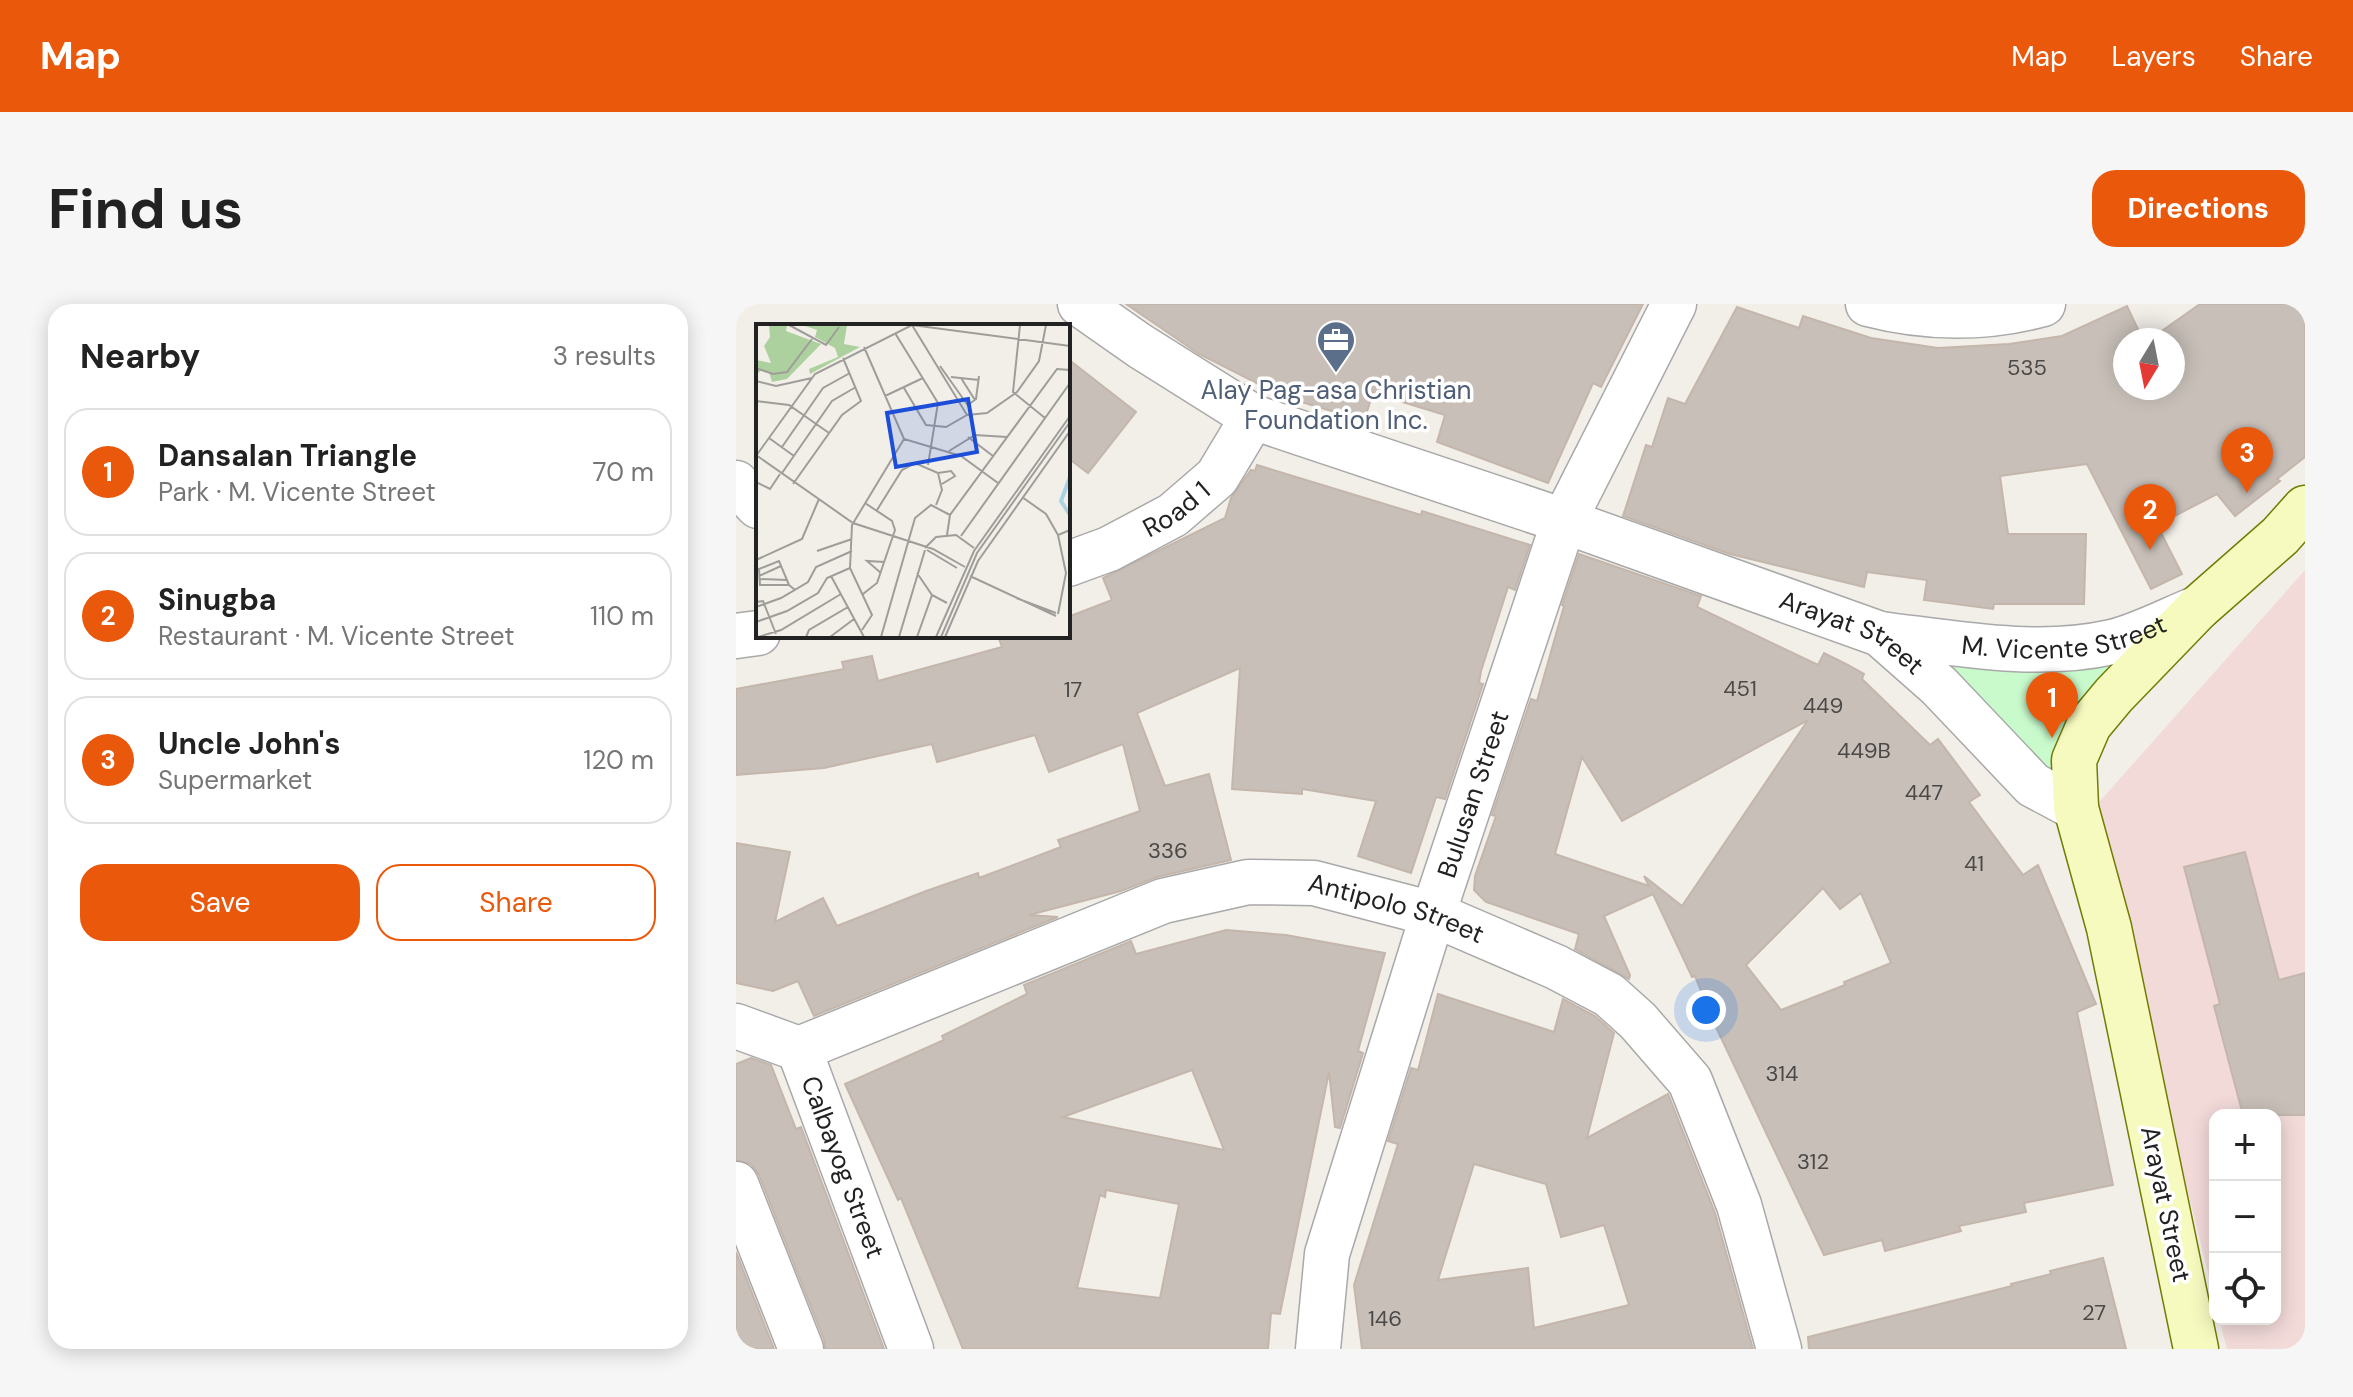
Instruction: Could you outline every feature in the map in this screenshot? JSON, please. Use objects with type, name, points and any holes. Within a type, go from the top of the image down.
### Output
[{"type":"street","name":"Arayat Street","points":[[1080,304],[1253,417],[1564,521],[1880,634],[1939,686],[2033,785],[2076,808],[2109,928],[2196,1349]]},
{"type":"street","name":"Bulusan Street","points":[[1318,1349],[1327,1254],[1433,914],[1564,521],[1674,304]]},
{"type":"street","points":[[1868,304],[1936,317],[1993,313],[2043,304]]},
{"type":"street","name":"Road 1","points":[[1070,563],[1109,549],[1173,515],[1217,477],[1253,417]]},
{"type":"street","points":[[736,483],[756,504]]},
{"type":"street","name":"M. Vicente Street","points":[[2076,808],[2074,760],[2089,725],[2198,608],[2280,536],[2305,508]]},
{"type":"street","name":"M. Vicente Street","points":[[1880,634],[1991,647],[2047,649],[2113,642],[2198,608]]},
{"type":"street","points":[[736,636],[756,633]]},
{"type":"street","name":"Antipolo Street","points":[[799,1049],[1163,901],[1248,882],[1314,883],[1433,914],[1556,967],[1609,995],[1638,1021],[1690,1081],[1739,1205],[1779,1349]]},
{"type":"street","name":"Calbayog Street","points":[[736,1026],[799,1049],[911,1349]]},
{"type":"street","points":[[736,1184],[745,1234],[801,1349]]},
{"type":"shaded area","points":[[2305,570],[2305,1349],[2227,1349],[2221,1325],[2281,1325],[2281,1109],[2209,1109],[2209,1277],[2093,809]]},
{"type":"green space","points":[[2157,649],[2065,805],[1925,655]]},
{"type":"building","points":[[1126,304],[1643,304],[1601,387],[1593,383],[1548,483],[1437,442],[1445,415],[1373,393],[1364,421],[1282,396],[1199,354]]},
{"type":"building","points":[[2200,304],[2305,304],[2305,457],[2235,516],[2217,494],[2157,525],[2182,574],[2151,589],[2087,464],[2000,476],[2008,534],[2086,534],[2084,604],[1994,604],[1993,609],[1924,600],[1927,580],[1867,572],[1864,587],[1730,554],[1623,516],[1646,445],[1652,447],[1668,398],[1685,404],[1737,307],[1799,328],[1803,316],[1871,338],[1938,348],[2009,344],[2062,336],[2127,306],[2137,328],[2113,328],[2113,400],[2185,400],[2185,328],[2166,328]]},
{"type":"building","points":[[1070,361],[1136,412],[1088,473],[1070,460]]},
{"type":"building","points":[[1257,465],[1530,545],[1515,590],[1508,587],[1481,671],[1479,683],[1483,684],[1445,799],[1436,797],[1411,873],[1358,856],[1376,801],[1302,789],[1302,794],[1232,789],[1240,668],[1137,713],[1165,786],[1209,774],[1231,860],[1157,877],[1121,891],[1029,915],[1058,917],[814,1016],[798,981],[773,991],[736,983],[736,843],[790,852],[775,922],[823,898],[837,926],[926,891],[978,873],[979,878],[1061,847],[1058,840],[1140,811],[1123,744],[1049,772],[1035,735],[937,762],[932,744],[824,768],[736,775],[736,689],[844,669],[842,662],[872,656],[878,681],[1002,647],[999,638],[1070,638],[1070,616],[1112,600],[1103,578],[1225,518],[1231,498],[1251,470],[1255,471]]},
{"type":"building","points":[[1579,554],[1701,596],[1697,607],[1818,665],[1824,653],[1864,674],[1862,679],[1930,745],[1938,739],[1980,795],[1969,802],[2023,875],[2038,865],[2096,1004],[2077,1012],[2113,1185],[2024,1203],[2026,1212],[1959,1226],[1961,1231],[1885,1251],[1882,1240],[1824,1255],[1715,1025],[1695,976],[1692,977],[1653,894],[1604,916],[1630,975],[1629,979],[1575,949],[1579,934],[1486,902],[1474,890],[1475,876],[1496,816],[1492,815],[1531,699],[1537,701]],"holes":[[[1808,720],[1682,906],[1644,876],[1649,886],[1555,854],[1582,757],[1622,821]],[[1823,888],[1840,909],[1861,893],[1891,963],[1781,1010],[1746,965]]]},
{"type":"building","points":[[2245,852],[2279,980],[2305,973],[2305,1115],[2281,1115],[2281,1109],[2241,1109],[2214,1006],[2220,1004],[2184,867]]},
{"type":"building","points":[[1226,930],[1286,935],[1385,953],[1358,1051],[1363,1053],[1340,1128],[1335,1127],[1329,1072],[1280,1314],[1271,1313],[1268,1349],[963,1349],[901,1198],[898,1200],[845,1084],[944,1040],[942,1036],[1027,994],[1024,985],[1131,941],[1136,954]],"holes":[[[1192,1070],[1224,1150],[1063,1117]],[[1106,1190],[1179,1204],[1160,1298],[1077,1288],[1100,1195],[1105,1197]]]},
{"type":"building","points":[[1438,994],[1554,1032],[1563,999],[1595,1016],[1614,1033],[1587,1138],[1668,1094],[1715,1213],[1753,1349],[1362,1349],[1354,1285],[1398,1144],[1388,1141],[1411,1068],[1418,1070]],"holes":[[[1474,1164],[1546,1184],[1561,1237],[1604,1225],[1629,1305],[1534,1328],[1528,1268],[1438,1280]]]},
{"type":"building","points":[[751,1058],[771,1065],[796,1129],[801,1127],[884,1349],[825,1349],[759,1175],[751,1164],[736,1160],[736,1064]]},
{"type":"building","points":[[736,1252],[774,1349],[736,1349]]},
{"type":"building","points":[[2103,1258],[2126,1349],[1809,1349],[1808,1337],[2012,1286],[2051,1274],[2050,1271]]},
{"type":"place","name":"Alay Pag-asa Christian Foundation Inc.","points":[[1336,374]]},
{"type":"place","name":"Uncle John's","points":[[2247,493]]},
{"type":"place","name":"Sinugba","points":[[2150,550]]},
{"type":"place","name":"Dansalan Triangle","points":[[2052,738]]}]
